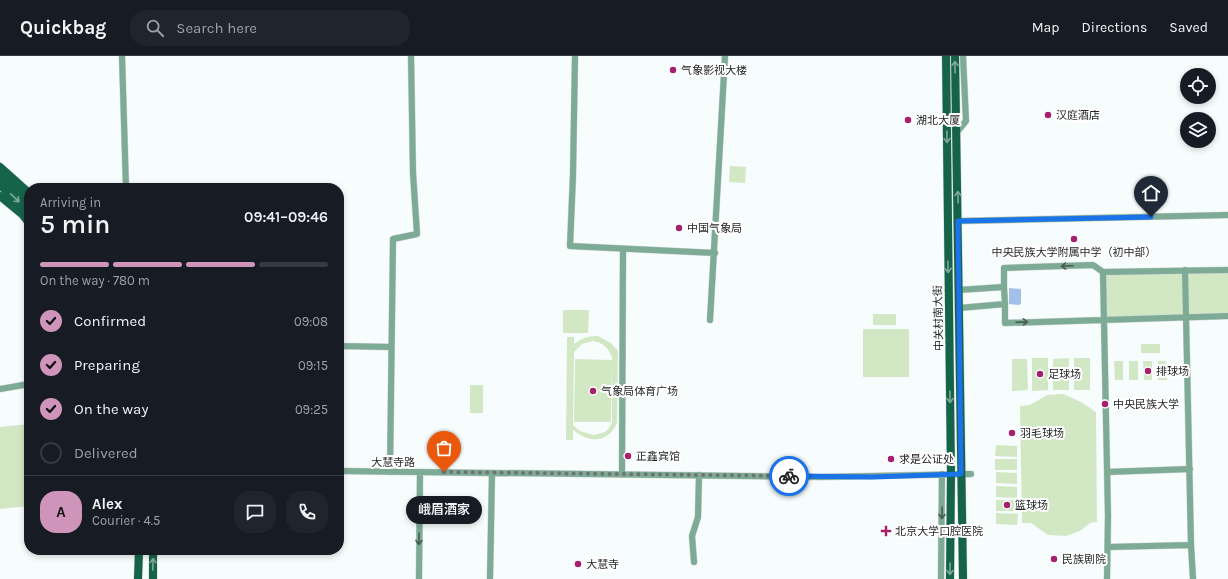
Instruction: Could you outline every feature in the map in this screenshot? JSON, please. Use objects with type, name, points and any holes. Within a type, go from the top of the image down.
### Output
[{"type":"main road","name":"中关村南大街","points":[[946,56],[947,474],[950,579]]},
{"type":"main road","name":"中关村南大街","points":[[955,56],[963,579]]},
{"type":"main road","points":[[0,166],[24,188]]},
{"type":"main road","points":[[0,175],[24,197]]},
{"type":"main road","points":[[0,185],[24,207]]},
{"type":"main road","points":[[0,196],[24,216]]},
{"type":"main road","points":[[138,579],[139,555]]},
{"type":"main road","points":[[153,579],[154,555]]},
{"type":"street","points":[[122,56],[126,183]]},
{"type":"street","points":[[390,472],[393,239],[417,234],[413,173],[411,56]]},
{"type":"street","points":[[575,56],[570,246],[715,253]]},
{"type":"street","points":[[710,320],[726,56]]},
{"type":"street","points":[[956,132],[966,120],[964,56]]},
{"type":"street","points":[[958,221],[1228,215]]},
{"type":"street","points":[[622,249],[622,474]]},
{"type":"street","points":[[1228,270],[1103,272],[1093,265],[1004,268],[1005,322],[1228,316]]},
{"type":"street","points":[[1185,270],[1193,579]]},
{"type":"street","points":[[1103,272],[1108,516],[1107,579]]},
{"type":"street","points":[[958,290],[1004,287]]},
{"type":"street","points":[[959,308],[1005,304]]},
{"type":"street","points":[[344,346],[391,347]]},
{"type":"street","points":[[0,389],[24,385]]},
{"type":"street","points":[[1107,472],[1190,469]]},
{"type":"street","name":"大慧寺路","points":[[344,471],[872,477],[971,474]]},
{"type":"street","points":[[419,579],[420,472]]},
{"type":"street","points":[[490,579],[492,472]]},
{"type":"street","name":"中关村南大街","points":[[941,579],[947,474]]},
{"type":"street","points":[[694,562],[692,536],[698,517],[699,475]]},
{"type":"street","points":[[1108,547],[1191,545]]},
{"type":"green space","points":[[730,166],[746,167],[745,183],[729,182]]},
{"type":"green space","points":[[1228,270],[1228,316],[1104,319],[1103,272]]},
{"type":"green space","points":[[563,310],[589,310],[588,333],[563,333]]},
{"type":"green space","points":[[873,314],[896,314],[896,325],[873,325]]},
{"type":"green space","points":[[863,329],[909,329],[909,377],[863,377]]},
{"type":"green space","points":[[598,336],[611,343],[618,351],[617,423],[613,430],[603,438],[592,439],[573,430],[573,440],[566,440],[567,337],[574,337],[574,344],[585,338]],"holes":[[[593,341],[607,349],[612,358],[612,422],[605,432],[594,435],[580,431],[573,425],[574,352],[582,344]]]},
{"type":"green space","name":"排球场","points":[[1141,344],[1160,344],[1160,353],[1141,353]]},
{"type":"green space","name":"足球场","points":[[1032,358],[1048,358],[1048,390],[1032,391]]},
{"type":"green space","name":"足球场","points":[[1069,358],[1069,390],[1053,390],[1053,359]]},
{"type":"green space","name":"足球场","points":[[1074,358],[1090,358],[1090,390],[1074,390]]},
{"type":"green space","name":"气象局体育广场","points":[[575,359],[612,360],[611,422],[574,422]]},
{"type":"green space","name":"足球场","points":[[1012,359],[1027,359],[1028,390],[1012,391]]},
{"type":"green space","name":"排球场","points":[[1114,361],[1123,361],[1123,380],[1115,380]]},
{"type":"green space","name":"排球场","points":[[1129,361],[1138,361],[1138,380],[1129,380]]},
{"type":"green space","name":"排球场","points":[[1143,361],[1152,361],[1152,380],[1144,380]]},
{"type":"green space","name":"排球场","points":[[1158,361],[1166,361],[1167,380],[1158,380]]},
{"type":"green space","points":[[470,385],[483,385],[483,413],[470,413]]},
{"type":"green space","points":[[1063,394],[1081,402],[1096,412],[1097,522],[1090,523],[1080,531],[1066,536],[1048,535],[1031,523],[1022,523],[1020,406],[1030,405],[1047,395]]},
{"type":"green space","points":[[24,425],[24,507],[0,509],[0,427]]},
{"type":"green space","points":[[996,445],[1017,446],[1017,457],[995,456]]},
{"type":"green space","name":"篮球场","points":[[995,459],[1017,459],[1017,470],[995,470]]},
{"type":"green space","name":"篮球场","points":[[996,472],[1017,473],[1017,484],[996,483]]},
{"type":"green space","name":"篮球场","points":[[996,486],[1017,487],[1017,498],[996,497]]},
{"type":"green space","name":"篮球场","points":[[996,500],[1018,500],[1017,511],[996,511]]},
{"type":"green space","name":"篮球场","points":[[996,513],[1018,514],[1017,525],[996,524]]},
{"type":"water","points":[[1009,288],[1021,289],[1021,304],[1009,304]]},
{"type":"way so far","points":[[444,472],[789,476]]},
{"type":"place","name":"气象影视大楼","points":[[673,70]]},
{"type":"place","name":"汉庭酒店","points":[[1048,115]]},
{"type":"place","name":"湖北大厦","points":[[908,120]]},
{"type":"place","name":"中国气象局","points":[[679,228]]},
{"type":"place","name":"中央民族大学附属中学（初中部）","points":[[1074,239]]},
{"type":"place","name":"排球场","points":[[1148,371]]},
{"type":"place","name":"足球场","points":[[1040,374]]},
{"type":"place","name":"气象局体育广场","points":[[593,391]]},
{"type":"place","name":"中央民族大学","points":[[1105,404]]},
{"type":"place","name":"羽毛球场","points":[[1012,433]]},
{"type":"place","name":"正鑫宾馆","points":[[628,456]]},
{"type":"place","name":"求是公证处","points":[[891,459]]},
{"type":"place","name":"峨眉酒家","points":[[444,472]]},
{"type":"place","name":"篮球场","points":[[1007,505]]},
{"type":"place","name":"北京大学口腔医院","points":[[886,531]]},
{"type":"place","name":"民族剧院","points":[[1054,559]]},
{"type":"place","name":"大慧寺","points":[[578,564]]},
{"type":"route","points":[[789,476],[872,477],[961,474],[958,221],[1151,217]]}]
